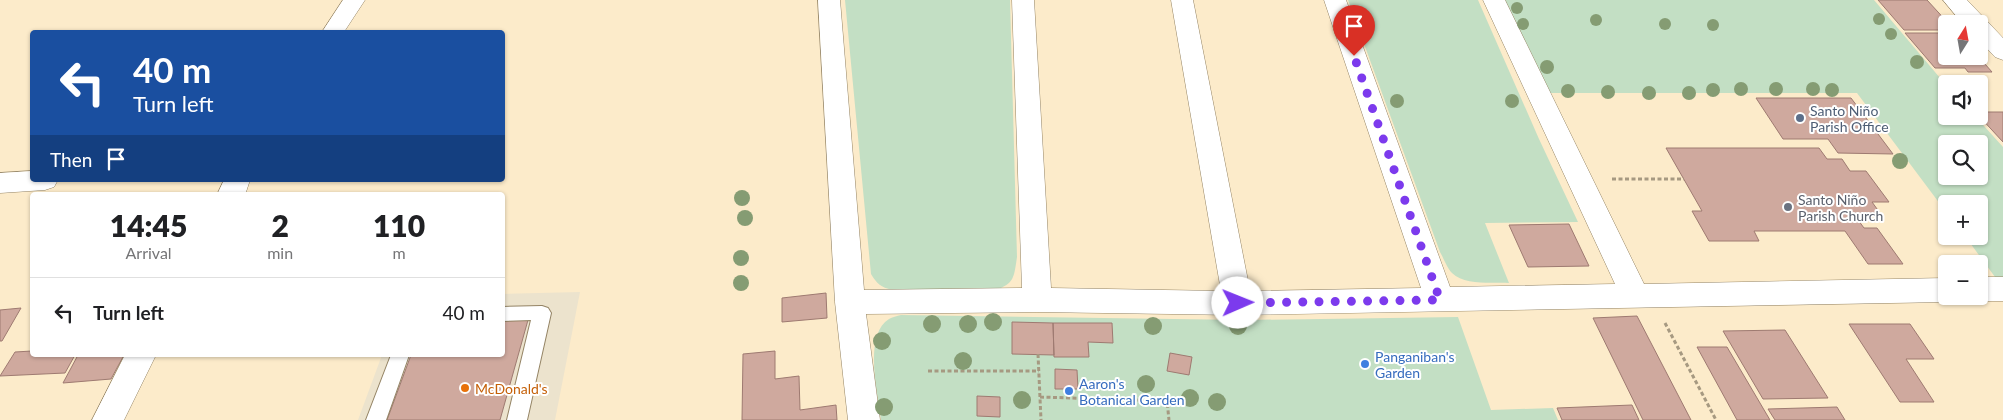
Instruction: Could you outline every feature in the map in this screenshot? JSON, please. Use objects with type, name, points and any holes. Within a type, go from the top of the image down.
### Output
[{"type":"street","points":[[334,30],[354,0]]},
{"type":"street","points":[[829,0],[850,302],[864,420]]},
{"type":"street","points":[[1023,0],[1037,300]]},
{"type":"street","points":[[1182,0],[1238,303]]},
{"type":"street","points":[[1335,0],[1440,300]]},
{"type":"street","points":[[1494,0],[1642,294]]},
{"type":"street","points":[[1954,0],[1968,15]]},
{"type":"street","points":[[1988,36],[2003,52]]},
{"type":"street","points":[[0,183],[30,181]]},
{"type":"street","points":[[1988,289],[2003,289]]},
{"type":"street","points":[[850,302],[1037,300],[1238,303],[1642,294],[1938,290]]},
{"type":"street","points":[[108,420],[140,357]]},
{"type":"lane","points":[[505,314],[542,313],[517,420]]},
{"type":"lane","points":[[376,420],[399,357]]},
{"type":"path","points":[[1633,179],[1684,179]]},
{"type":"path","points":[[1642,294],[1716,420]]},
{"type":"path","points":[[1038,354],[1042,420]]},
{"type":"path","points":[[928,371],[1039,371]]},
{"type":"path","points":[[1040,397],[1167,402],[1169,420]]},
{"type":"shaded area","name":"McDonald's","points":[[580,292],[555,420],[358,420],[381,357],[505,357],[505,294]]},
{"type":"green space","points":[[845,0],[1010,0],[1017,257],[1014,274],[1010,282],[1002,288],[995,290],[892,290],[880,285],[871,274]]},
{"type":"green space","points":[[1348,0],[1478,0],[1578,222],[1485,223],[1509,283],[1471,282],[1457,277],[1447,266],[1440,252]]},
{"type":"green space","points":[[1502,0],[1874,0],[1938,76],[1938,125],[1983,125],[2003,147],[2003,277],[1995,277],[1988,267],[1988,255],[1979,255],[1972,245],[1988,245],[1988,195],[1938,195],[1938,201],[1857,93],[1550,93]]},
{"type":"green space","name":"Aaron's Botanical Garden","points":[[901,315],[1244,320],[1458,317],[1491,410],[1553,408],[1558,420],[881,420],[874,366],[876,338],[881,327],[889,319]]},
{"type":"building","points":[[1878,0],[1927,0],[1941,15],[1938,15],[1938,30],[1904,30]]},
{"type":"building","points":[[1905,33],[1938,33],[1938,65],[1986,65],[1992,72],[1968,72],[1965,68],[1935,68]]},
{"type":"building","points":[[1756,98],[1851,98],[1893,154],[1838,153],[1828,139],[1783,139]]},
{"type":"building","points":[[1988,112],[2003,112],[2003,142],[1987,125]]},
{"type":"building","name":"Santo Niño Parish Church","points":[[1666,148],[1819,148],[1827,159],[1842,159],[1850,171],[1866,171],[1889,202],[1872,202],[1880,213],[1853,213],[1864,228],[1877,228],[1903,264],[1868,264],[1845,231],[1754,231],[1759,241],[1709,241],[1692,211],[1702,211]]},
{"type":"building","points":[[1569,224],[1589,266],[1528,267],[1509,225]]},
{"type":"building","points":[[826,293],[827,318],[782,322],[782,298]]},
{"type":"building","points":[[21,308],[2,341],[0,341],[0,310]]},
{"type":"building","points":[[1637,316],[1691,420],[1643,420],[1593,318]]},
{"type":"building","points":[[528,320],[500,420],[387,420],[410,357],[505,357],[505,321]]},
{"type":"building","points":[[1012,322],[1053,323],[1054,355],[1012,354]]},
{"type":"building","points":[[1053,323],[1112,323],[1113,343],[1088,342],[1089,357],[1054,357]]},
{"type":"building","points":[[1849,324],[1910,324],[1934,359],[1906,359],[1934,402],[1900,402]]},
{"type":"building","points":[[1785,330],[1828,398],[1763,399],[1723,331]]},
{"type":"building","points":[[1697,347],[1727,347],[1770,420],[1737,420]]},
{"type":"building","points":[[30,351],[30,357],[74,357],[65,373],[0,376],[15,352]]},
{"type":"building","points":[[775,351],[775,379],[799,376],[800,410],[836,405],[837,420],[742,420],[743,354]]},
{"type":"building","points":[[1170,353],[1192,357],[1189,375],[1167,371]]},
{"type":"building","points":[[77,357],[123,357],[111,379],[63,383]]},
{"type":"building","points":[[1055,369],[1077,370],[1078,389],[1055,389]]},
{"type":"building","points":[[977,396],[1000,397],[1000,417],[977,416]]},
{"type":"building","points":[[1632,405],[1639,420],[1562,420],[1557,408]]},
{"type":"building","points":[[1837,407],[1845,420],[1775,420],[1768,409]]},
{"type":"place","name":"Santo Niño Parish Office","points":[[1800,118]]},
{"type":"place","name":"Santo Niño Parish Church","points":[[1788,207]]},
{"type":"place","name":"Panganiban's Garden","points":[[1365,364]]},
{"type":"place","name":"McDonald's","points":[[465,388]]},
{"type":"place","name":"Aaron's Botanical Garden","points":[[1069,391]]},
{"type":"route","points":[[1238,303],[1440,300],[1354,56]]}]
